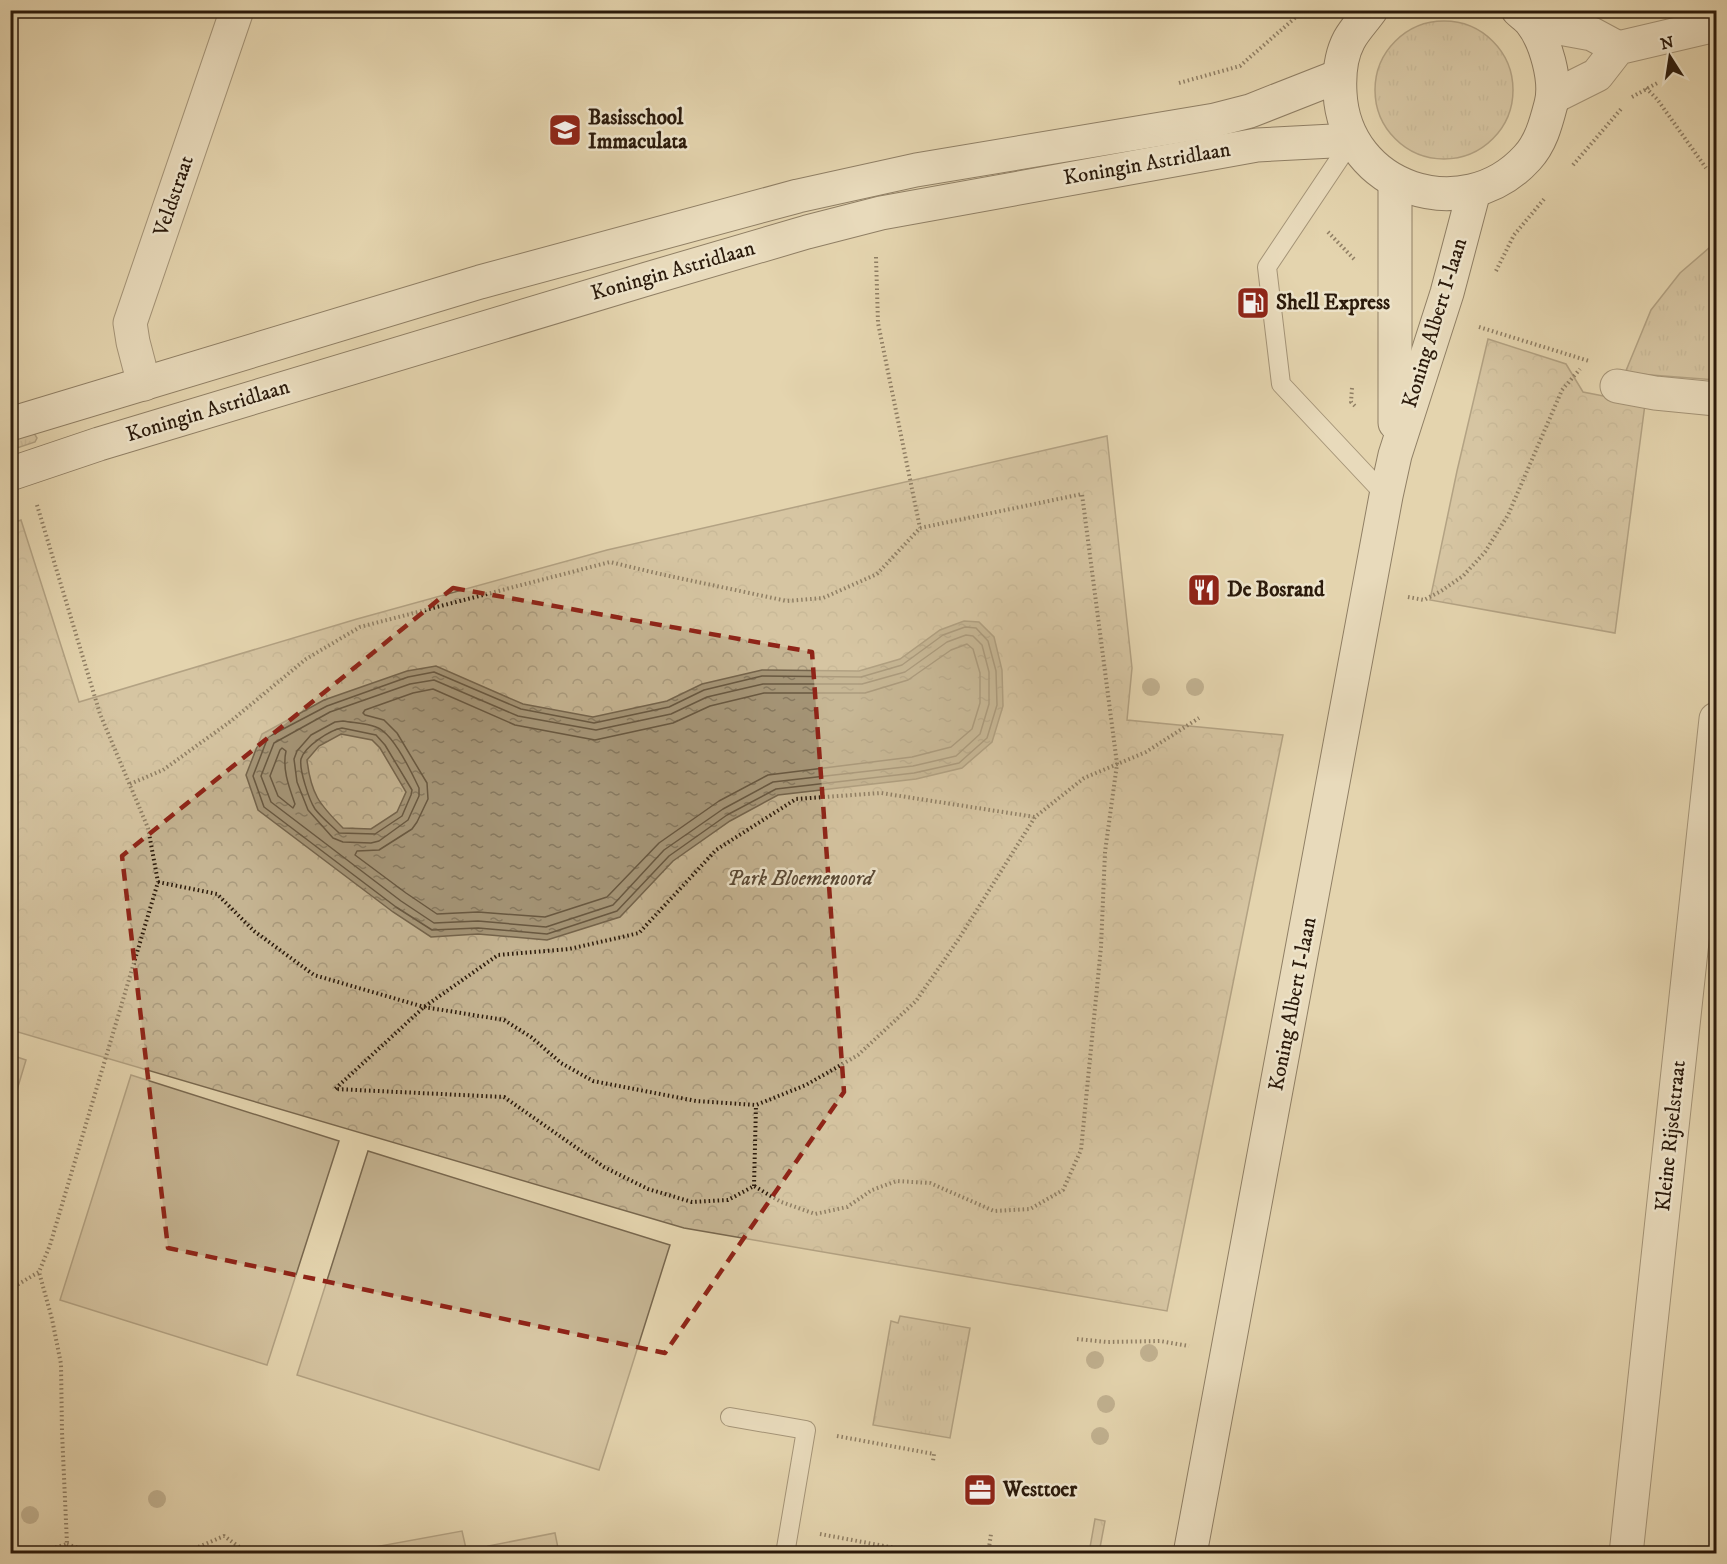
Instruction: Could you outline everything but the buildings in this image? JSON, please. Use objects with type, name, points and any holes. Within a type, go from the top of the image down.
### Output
[{"type":"main road","name":"Veldstraat","points":[[144,384],[130,323],[237,10]]},
{"type":"main road","points":[[1371,10],[1349,40],[1339,76],[1341,110],[1352,140],[1370,164],[1395,182],[1433,194],[1474,191],[1503,178],[1528,157],[1545,129],[1553,98],[1549,58],[1525,16]]},
{"type":"main road","points":[[1525,16],[1592,34],[1618,48]]},
{"type":"main road","points":[[1553,98],[1597,75],[1618,48],[1716,25]]},
{"type":"main road","name":"Koningin Astridlaan","points":[[10,424],[480,282],[798,196],[916,170],[1215,120],[1250,111],[1339,76]]},
{"type":"main road","name":"Koningin Astridlaan","points":[[10,474],[99,444],[647,279],[807,232],[881,213],[1257,145],[1352,140]]},
{"type":"main road","name":"Koning Albert I-laan","points":[[1395,182],[1395,455]]},
{"type":"main road","name":"Koning Albert I-laan","points":[[1190,1554],[1386,496],[1395,455],[1447,293],[1474,191]]},
{"type":"main road","points":[[1617,386],[1655,393],[1716,399]]},
{"type":"main road","name":"Kleine Rijselstraat","points":[[1626,1554],[1716,719]]},
{"type":"lane","points":[[1352,140],[1267,267],[1281,384],[1386,496]]},
{"type":"lane","points":[[730,1417],[806,1430],[785,1554]]},
{"type":"path","points":[[1240,66],[1304,10]]},
{"type":"path","points":[[1629,99],[1646,88],[1658,99],[1706,168]]},
{"type":"path","points":[[1566,174],[1622,107]]},
{"type":"path","points":[[1495,273],[1514,235],[1551,191]]},
{"type":"path","points":[[1305,210],[1346,249],[1355,261]]},
{"type":"path","points":[[866,258],[888,255]]},
{"type":"path","points":[[876,257],[878,323],[920,528]]},
{"type":"path","points":[[1472,334],[1475,325],[1594,363]]},
{"type":"path","points":[[1369,590],[1424,600],[1463,576],[1485,552],[1508,515],[1563,390],[1586,361]]},
{"type":"path","points":[[1353,379],[1352,402],[1395,455]]},
{"type":"path","points":[[130,784],[163,770],[231,721],[306,659],[360,627],[610,561],[787,601],[823,598],[877,574],[920,528],[1082,494],[1117,764],[1105,852],[1101,947],[1082,1150],[1063,1190],[1030,1209],[994,1211],[930,1183],[897,1182],[872,1190],[847,1207],[815,1214],[782,1202],[754,1185]]},
{"type":"path","points":[[34,496],[100,714],[148,828],[158,882],[53,1233],[39,1272],[61,1364],[67,1544]]},
{"type":"path","points":[[158,882],[217,894],[254,931],[314,975],[424,1007],[504,1020],[531,1037],[561,1063],[593,1081],[696,1101],[756,1105],[807,1085],[858,1055],[916,1001],[958,940],[1035,817],[1084,778],[1146,752],[1199,718]]},
{"type":"path","points":[[754,1185],[728,1200],[692,1202],[648,1190],[604,1167],[504,1097],[335,1089],[424,1007],[498,955],[569,949],[639,933],[716,850],[796,799],[881,793],[1035,817]]},
{"type":"path","points":[[754,1185],[756,1105]]},
{"type":"path","points":[[10,1289],[39,1272]]},
{"type":"path","points":[[1077,1340],[1160,1341],[1228,1353]]},
{"type":"path","points":[[806,1430],[934,1454],[933,1461]]},
{"type":"path","points":[[789,1528],[927,1554]]},
{"type":"path","points":[[988,1554],[991,1534]]},
{"type":"path","points":[[182,1554],[224,1536],[249,1554]]},
{"type":"path","points":[[34,1554],[67,1544],[95,1554]]},
{"type":"highlighted area","points":[[453,588],[812,652],[844,1092],[665,1353],[168,1248],[122,856]]},
{"type":"green space","points":[[1444,21],[1471,26],[1483,32],[1493,41],[1502,51],[1508,63],[1513,90],[1508,117],[1502,129],[1493,139],[1483,148],[1471,154],[1444,159],[1417,154],[1405,148],[1395,139],[1386,129],[1380,117],[1375,90],[1380,63],[1386,51],[1395,41],[1405,32],[1417,26]]},
{"type":"green space","points":[[1716,242],[1716,380],[1625,373],[1651,310],[1680,273]]},
{"type":"green space","points":[[1488,339],[1566,364],[1583,392],[1645,404],[1615,633],[1430,600]]},
{"type":"green space","points":[[34,433],[37,438],[35,442],[11,450],[11,440]]},
{"type":"green space","name":"Park Bloemenoord","points":[[1107,436],[1132,668],[1127,720],[1283,735],[1167,1311],[684,1228],[11,1030],[10,524],[21,520],[79,702],[357,619],[607,550]]},
{"type":"green space","points":[[10,1055],[26,1060],[11,1110]]},
{"type":"green space","points":[[131,1075],[339,1141],[267,1365],[60,1300]]},
{"type":"green space","points":[[368,1151],[670,1245],[599,1470],[297,1375]]},
{"type":"green space","points":[[900,1316],[970,1328],[950,1438],[873,1425],[891,1321],[898,1323]]},
{"type":"green space","points":[[1095,1519],[1105,1521],[1099,1553],[1089,1553]]},
{"type":"green space","points":[[462,1531],[467,1553],[342,1553]]},
{"type":"green space","points":[[555,1533],[559,1553],[489,1553],[488,1546]]},
{"type":"water","points":[[964,621],[979,622],[994,637],[1002,670],[1003,706],[992,742],[962,768],[916,779],[778,795],[730,821],[673,861],[620,917],[547,940],[478,934],[431,937],[393,912],[258,810],[246,775],[262,734],[324,700],[407,671],[436,666],[523,704],[593,717],[667,701],[702,684],[762,670],[859,671],[900,659],[940,630]],"holes":[[[341,734],[372,740],[380,748],[406,792],[397,812],[371,829],[343,828],[318,798],[311,782],[307,760],[319,746]]]},
{"type":"place","name":"Basisschool Immaculata","points":[[565,130]]},
{"type":"place","name":"Shell Express","points":[[1253,303]]},
{"type":"place","name":"De Bosrand","points":[[1204,590]]},
{"type":"place","name":"Westtoer","points":[[980,1490]]}]
